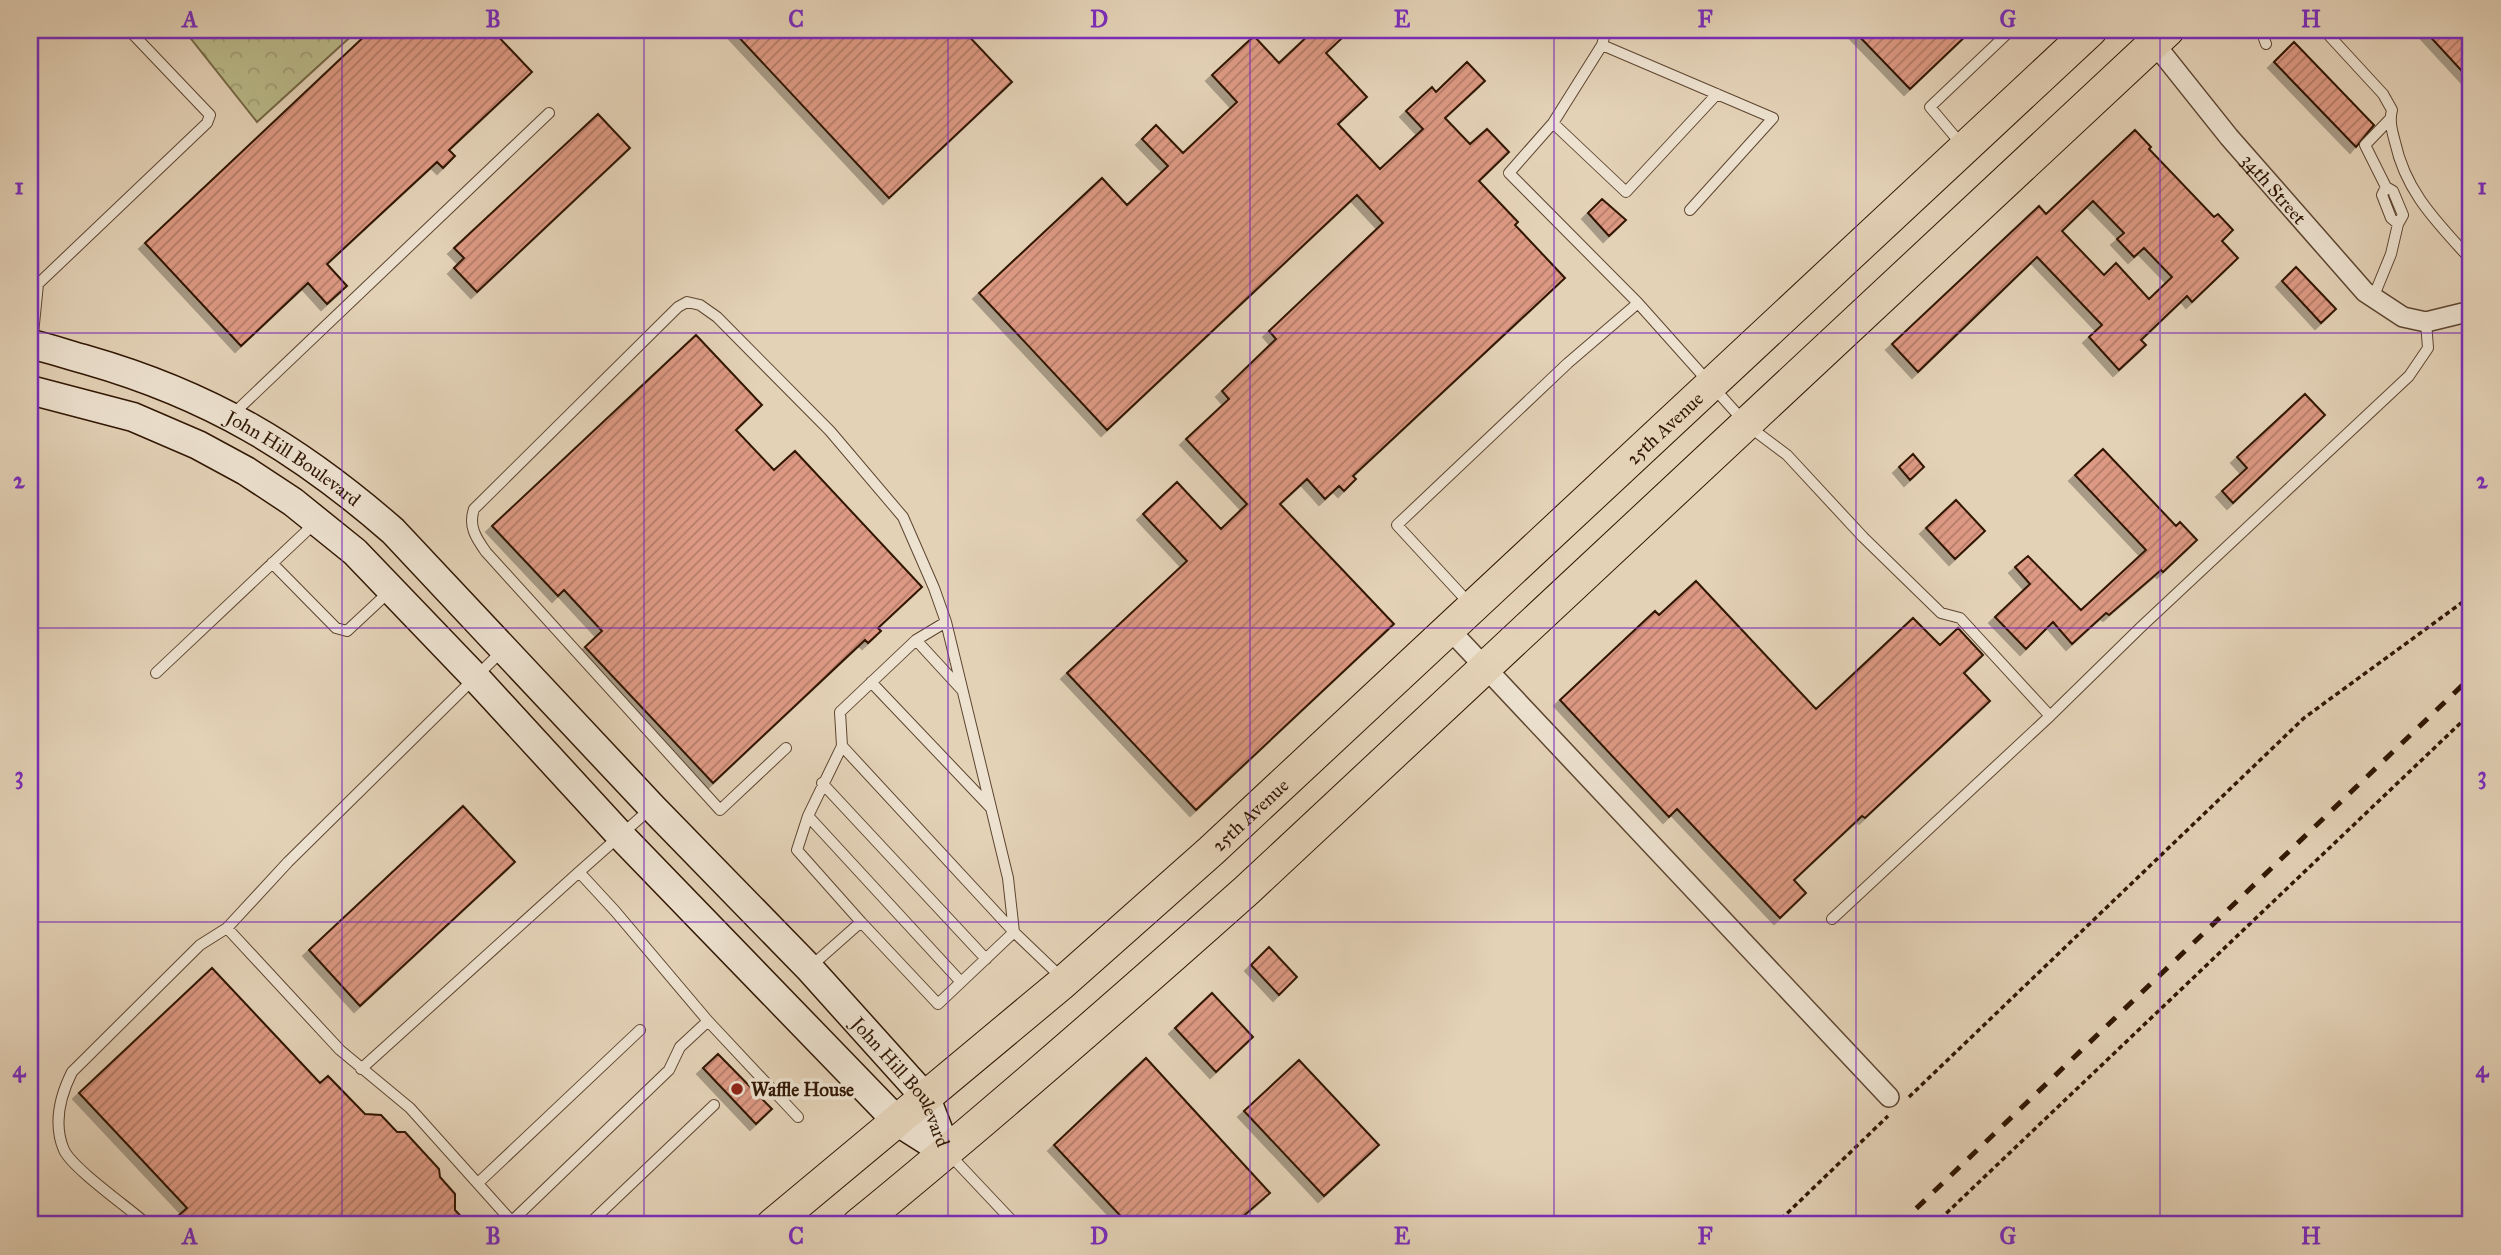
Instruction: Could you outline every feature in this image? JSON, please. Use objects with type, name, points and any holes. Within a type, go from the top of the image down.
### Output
[{"type":"main road","name":"25th Avenue","points":[[772,1225],[1064,981],[1211,851],[2091,30]]},
{"type":"main road","points":[[858,1225],[947,1153],[1102,1020],[1247,890],[1747,425],[2155,34]]},
{"type":"main road","points":[[1211,851],[1247,890]]},
{"type":"street","name":"34th Street","points":[[2155,34],[2229,137],[2365,292],[2403,317],[2426,322]]},
{"type":"street","points":[[2426,322],[2471,311]]},
{"type":"street","name":"John Hill Boulevard","points":[[30,351],[139,375],[231,416],[279,443],[346,490],[393,531],[652,807],[809,968],[926,1098],[947,1153]]},
{"type":"street","name":"John Hill Boulevard","points":[[30,390],[132,417],[198,445],[246,471],[293,502],[355,552],[475,677],[621,836],[898,1122],[947,1153]]},
{"type":"street","points":[[1449,629],[1896,1103]]},
{"type":"lane","points":[[30,351],[34,282],[207,123],[209,115],[129,30]]},
{"type":"lane","points":[[1606,30],[1602,45],[1553,123],[1509,173],[1637,303],[1712,384]]},
{"type":"lane","points":[[1964,148],[1930,107],[2011,30]]},
{"type":"lane","points":[[2263,30],[2266,44]]},
{"type":"lane","points":[[2324,30],[2383,94],[2392,110],[2390,119],[2407,182],[2423,205],[2471,260]]},
{"type":"lane","points":[[1602,45],[1773,118],[1690,210]]},
{"type":"lane","points":[[1553,123],[1626,192],[1717,94]]},
{"type":"lane","points":[[231,416],[549,113]]},
{"type":"lane","points":[[2373,298],[2391,254],[2398,224],[2391,218],[2382,195],[2386,187],[2365,145],[2390,119]]},
{"type":"lane","points":[[786,748],[720,810],[486,552],[475,537],[472,525],[474,509],[678,307],[687,302],[717,317],[830,431],[903,517],[946,622],[1008,878],[1014,932]]},
{"type":"lane","points":[[1473,607],[1398,525],[1569,363],[1637,303]]},
{"type":"lane","points":[[1832,919],[2409,376],[2428,348],[2426,322]]},
{"type":"lane","name":"25th Avenue","points":[[1712,384],[1747,425],[1787,455],[1863,537],[1941,613],[1960,618],[2050,716]]},
{"type":"lane","points":[[156,673],[317,521]]},
{"type":"lane","points":[[272,564],[337,628],[347,631],[391,590]]},
{"type":"lane","points":[[946,622],[916,640],[840,712],[842,746],[822,783],[797,849],[938,1004],[1014,932]]},
{"type":"lane","points":[[916,640],[962,691]]},
{"type":"lane","points":[[148,1225],[94,1181],[65,1152],[59,1129],[62,1091],[72,1072],[200,945],[227,928],[288,862],[505,648]]},
{"type":"lane","points":[[871,681],[991,807]]},
{"type":"lane","points":[[842,746],[1014,932],[1064,981]]},
{"type":"lane","points":[[822,783],[986,959]]},
{"type":"lane","points":[[361,1069],[652,807]]},
{"type":"lane","points":[[808,816],[961,982]]},
{"type":"lane","points":[[579,872],[708,1020],[798,1117]]},
{"type":"lane","points":[[809,968],[861,922]]},
{"type":"lane","points":[[227,928],[361,1069],[410,1108],[514,1223],[669,1070],[680,1047],[708,1020]]},
{"type":"lane","points":[[478,1183],[640,1030]]},
{"type":"lane","points":[[589,1225],[714,1105]]},
{"type":"lane","points":[[947,1153],[1016,1225]]},
{"type":"path","points":[[1775,1225],[1896,1103],[2304,719],[2471,596]]},
{"type":"path","points":[[1934,1225],[2471,713]]},
{"type":"green space","points":[[184,30],[358,30],[257,122]]},
{"type":"building","points":[[371,30],[492,30],[532,72],[449,150],[455,156],[443,168],[437,162],[327,264],[347,286],[327,304],[308,283],[241,346],[145,243]]},
{"type":"building","points":[[732,30],[963,30],[1012,82],[889,198]]},
{"type":"building","points":[[1314,30],[1332,30],[1341,39],[1326,53],[1367,97],[1338,124],[1380,169],[1423,129],[1406,111],[1432,87],[1436,92],[1467,62],[1485,81],[1445,118],[1470,144],[1487,129],[1509,152],[1479,181],[1518,222],[1515,225],[1565,278],[1353,476],[1356,479],[1344,491],[1339,486],[1325,499],[1307,479],[1280,504],[1394,624],[1196,810],[1067,673],[1187,561],[1143,514],[1177,482],[1221,529],[1247,504],[1186,439],[1229,399],[1222,391],[1276,339],[1269,331],[1383,223],[1357,195],[1107,430],[979,293],[1102,178],[1127,205],[1168,166],[1142,139],[1156,125],[1183,153],[1237,102],[1212,75],[1254,36],[1279,63]]},
{"type":"building","points":[[1853,30],[1972,30],[1910,89]]},
{"type":"building","points":[[2424,30],[2471,30],[2471,81]]},
{"type":"building","points":[[2294,42],[2374,125],[2356,147],[2274,62]]},
{"type":"building","points":[[598,114],[630,148],[477,292],[454,268],[464,258],[454,248]]},
{"type":"building","points":[[2135,130],[2151,147],[2149,149],[2214,217],[2218,214],[2233,230],[2222,241],[2238,258],[2192,302],[2187,296],[2141,340],[2146,345],[2119,370],[2089,337],[2102,325],[2037,257],[1918,372],[1892,344],[2039,206],[2046,214]],"holes":[[[2093,201],[2124,233],[2117,239],[2134,257],[2144,248],[2172,277],[2149,299],[2116,263],[2104,275],[2062,231]]]},
{"type":"building","points":[[1602,199],[1626,220],[1609,236],[1588,213]]},
{"type":"building","points":[[2296,267],[2336,309],[2321,323],[2282,281]]},
{"type":"building","points":[[696,335],[762,405],[736,430],[774,470],[795,451],[922,587],[878,628],[881,631],[868,643],[865,640],[713,783],[585,647],[602,631],[564,590],[558,596],[492,526]]},
{"type":"building","points":[[2305,394],[2325,415],[2233,503],[2222,491],[2247,468],[2237,457]]},
{"type":"building","points":[[2103,449],[2176,526],[2180,522],[2197,540],[2163,572],[2161,570],[2109,615],[2106,613],[2072,644],[2053,622],[2026,649],[1995,617],[2030,584],[2015,567],[2028,556],[2081,610],[2146,550],[2075,475]]},
{"type":"building","points":[[1913,454],[1924,467],[1910,480],[1899,467]]},
{"type":"building","points":[[1956,500],[1985,531],[1955,559],[1926,528]]},
{"type":"building","points":[[1696,581],[1816,709],[1913,618],[1940,645],[1958,628],[1983,655],[1964,673],[1990,701],[1794,880],[1806,893],[1780,918],[1677,809],[1669,817],[1560,700],[1655,611],[1659,615]]},
{"type":"building","points":[[463,806],[515,862],[360,1006],[309,950]]},
{"type":"building","points":[[1269,947],[1297,977],[1279,995],[1251,965]]},
{"type":"building","points":[[212,968],[320,1083],[328,1076],[365,1114],[381,1115],[397,1132],[405,1132],[439,1169],[440,1177],[455,1194],[455,1210],[469,1225],[168,1225],[187,1208],[79,1093]]},
{"type":"building","points":[[1212,993],[1253,1037],[1216,1072],[1175,1028]]},
{"type":"building","name":"Waffle House","points":[[718,1054],[772,1109],[756,1124],[703,1068]]},
{"type":"building","points":[[1146,1058],[1270,1193],[1233,1225],[1129,1225],[1054,1145]]},
{"type":"building","points":[[1299,1060],[1379,1145],[1324,1196],[1244,1111]]},
{"type":"railway","points":[[1899,1225],[2471,677]]},
{"type":"place","name":"Waffle House","points":[[737,1089]]}]
